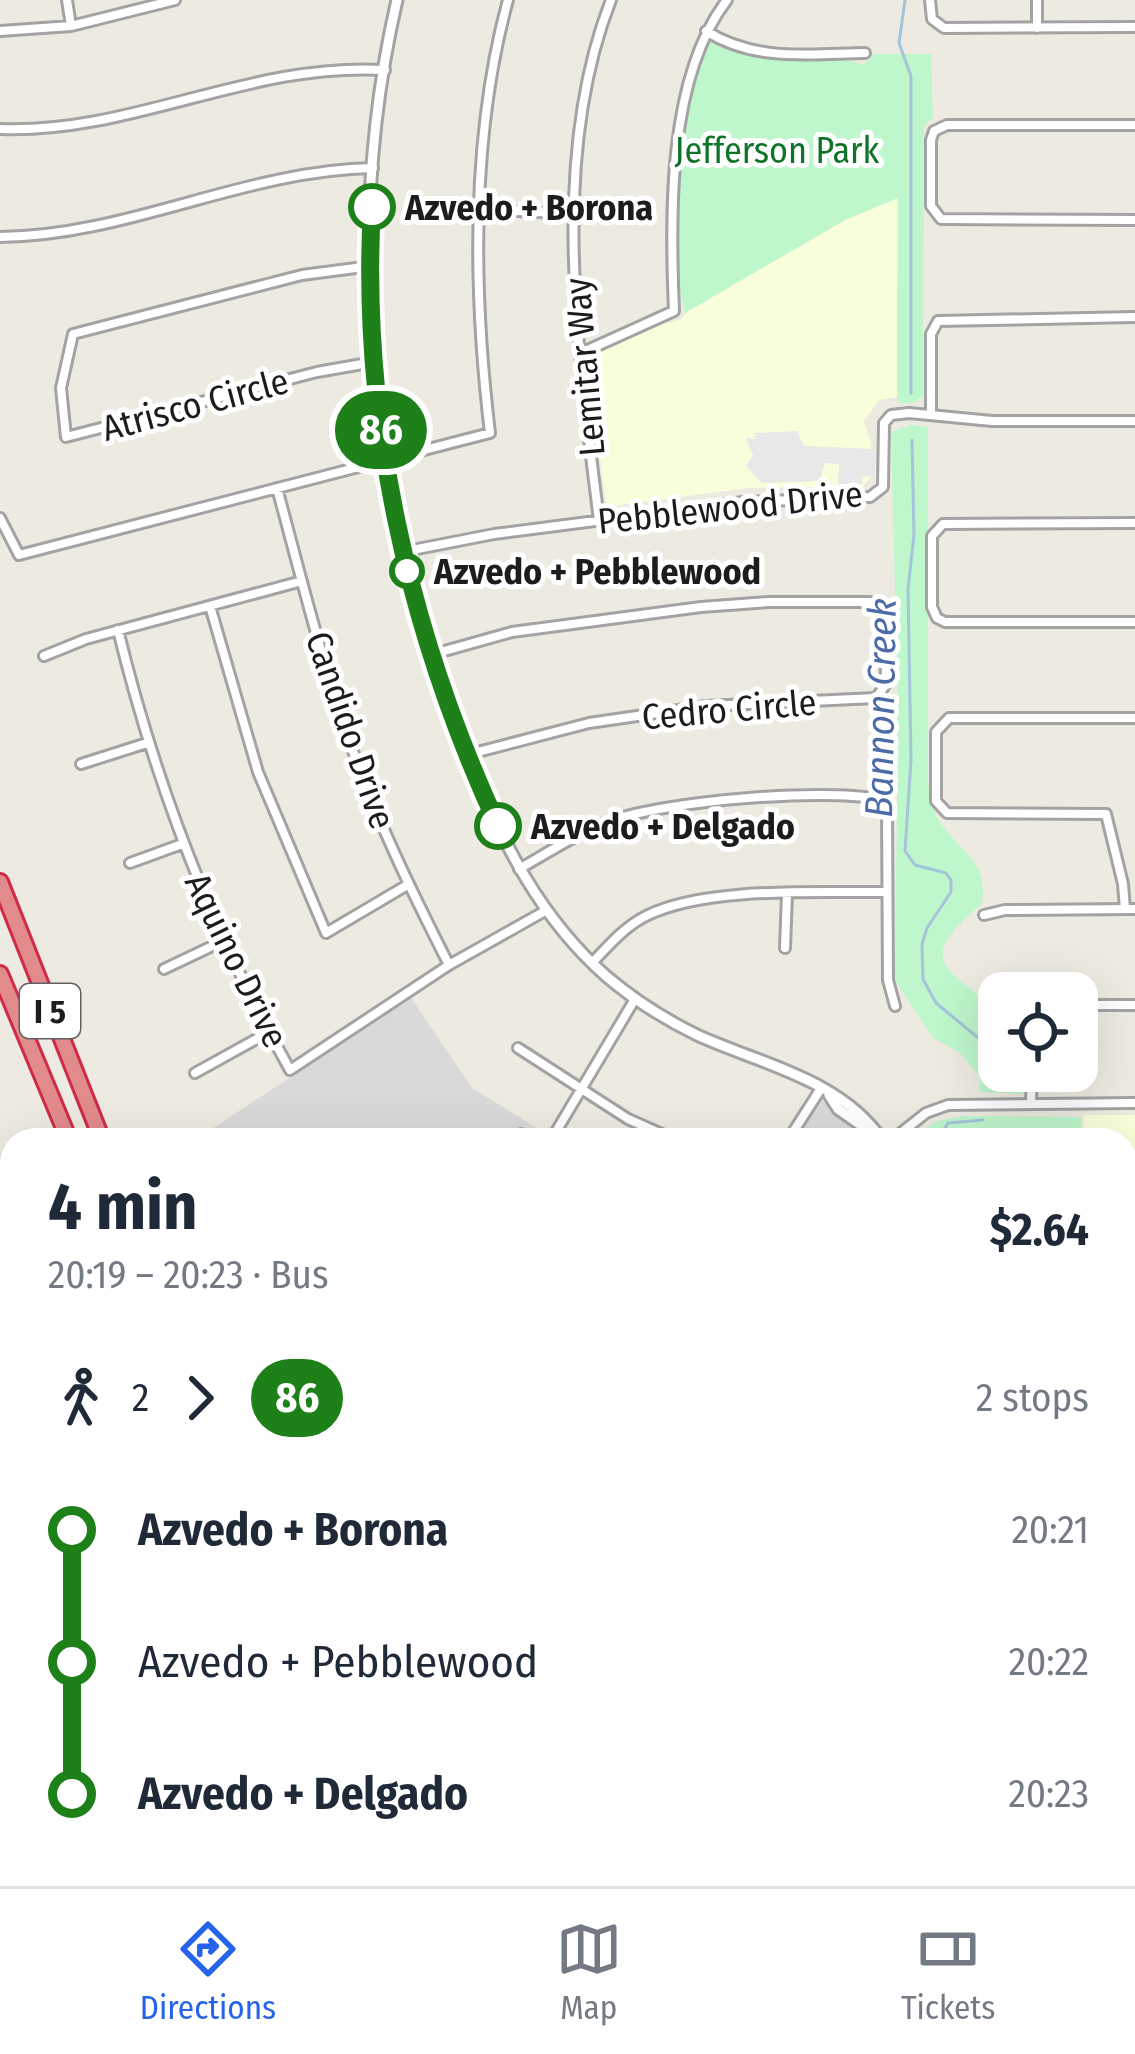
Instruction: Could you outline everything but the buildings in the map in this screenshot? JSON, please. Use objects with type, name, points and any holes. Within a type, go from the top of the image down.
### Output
[{"type":"highway","name":"I 5","points":[[0,882],[97,1128]]},
{"type":"highway","name":"I 5","points":[[0,974],[64,1128]]},
{"type":"street","points":[[67,0],[71,26]]},
{"type":"street","points":[[0,31],[71,26],[176,0]]},
{"type":"street","points":[[397,0],[374,168],[370,266],[374,362],[402,552],[430,655],[466,755],[519,869],[545,910],[592,963],[635,999],[684,1028],[767,1061],[844,1100],[873,1128]]},
{"type":"street","points":[[0,518],[19,555],[490,433],[480,326],[479,209],[490,88],[508,0]]},
{"type":"street","name":"Lemitar Way","points":[[598,521],[578,354],[575,214],[590,80],[611,0]]},
{"type":"street","points":[[578,354],[674,310],[676,182],[689,80],[706,31],[727,0]]},
{"type":"street","points":[[930,0],[932,19],[941,27],[1135,28]]},
{"type":"street","points":[[1037,0],[1037,28]]},
{"type":"street","points":[[706,31],[758,53],[865,53]]},
{"type":"street","points":[[0,129],[46,129],[106,120],[289,73],[332,68],[385,70]]},
{"type":"street","points":[[1135,125],[939,128],[931,140],[931,206],[944,220],[1135,220]]},
{"type":"street","points":[[0,237],[94,226],[288,176],[374,168]]},
{"type":"street","points":[[479,209],[575,214]]},
{"type":"street","name":"Atrisco Circle","points":[[370,266],[302,275],[73,334],[61,388],[66,437],[317,372],[374,362]]},
{"type":"street","points":[[931,414],[931,334],[938,321],[1135,317]]},
{"type":"street","name":"Pebblewood Drive","points":[[402,552],[494,534],[743,502],[870,497],[883,487],[884,423],[900,413],[992,421],[1135,421]]},
{"type":"street","name":"Candido Drive","points":[[277,488],[344,726],[409,884],[449,964]]},
{"type":"street","points":[[1135,523],[943,524],[932,536],[932,607],[945,622],[1135,622]]},
{"type":"street","points":[[44,656],[118,630],[302,581]]},
{"type":"street","name":"Cedro Circle","points":[[430,655],[512,632],[737,604],[870,602],[884,614],[886,684],[881,695],[871,700],[706,706],[589,723],[466,755]]},
{"type":"street","points":[[210,606],[258,772],[326,933],[409,884]]},
{"type":"street","name":"Aquino Drive","points":[[118,630],[148,743],[182,844],[223,941],[290,1070],[449,964],[545,910]]},
{"type":"street","points":[[984,915],[1005,910],[1130,909],[1106,814],[947,813],[936,801],[936,732],[949,718],[1135,718]]},
{"type":"street","points":[[81,764],[148,743]]},
{"type":"street","points":[[519,869],[589,830],[646,812],[772,798],[873,798],[887,811],[888,980],[895,1006]]},
{"type":"street","points":[[130,863],[182,844]]},
{"type":"street","points":[[592,963],[626,928],[661,909],[714,899],[887,892]]},
{"type":"street","points":[[785,948],[788,894]]},
{"type":"street","points":[[164,969],[223,941]]},
{"type":"street","points":[[558,1128],[635,999]]},
{"type":"street","points":[[1098,1005],[1135,1005]]},
{"type":"street","points":[[195,1073],[269,1032]]},
{"type":"street","points":[[518,1048],[648,1128]]},
{"type":"street","points":[[797,1128],[824,1092]]},
{"type":"street","points":[[1031,1092],[1031,1103]]},
{"type":"street","points":[[903,1128],[948,1105],[1135,1103]]},
{"type":"shaded area","points":[[898,197],[897,397],[879,400],[864,421],[871,443],[872,476],[863,486],[747,488],[613,506],[606,502],[589,379],[591,356],[655,326],[680,320],[689,310],[845,220]]},
{"type":"shaded area","points":[[797,431],[804,446],[874,449],[874,476],[862,477],[862,487],[838,487],[839,464],[825,463],[819,481],[762,483],[746,466],[753,455],[746,438],[756,439],[754,433]]},
{"type":"shaded area","points":[[411,998],[472,1088],[537,1128],[213,1128]]},
{"type":"shaded area","points":[[822,1100],[854,1128],[803,1128]]},
{"type":"shaded area","points":[[1084,1115],[1135,1115],[1135,1128],[1083,1128]]},
{"type":"green space","name":"Jefferson Park","points":[[705,45],[752,53],[826,57],[863,65],[874,54],[931,54],[933,117],[924,127],[923,397],[914,403],[897,403],[898,198],[845,220],[685,313],[677,264],[681,162],[697,64]]},
{"type":"green space","points":[[910,425],[928,427],[928,784],[939,821],[981,876],[982,904],[961,923],[943,951],[952,973],[978,995],[978,1075],[959,1052],[933,1038],[895,980],[898,709],[891,432]]},
{"type":"green space","points":[[962,1116],[1082,1117],[1081,1128],[927,1128]]},
{"type":"waterway","name":"Bannon Creek","points":[[905,0],[899,43],[911,76],[911,393]]},
{"type":"waterway","name":"Bannon Creek","points":[[912,440],[911,760],[905,851],[915,865],[946,873],[951,880],[951,892],[922,944],[923,979],[936,1003],[978,1038]]},
{"type":"waterway","name":"Bannon Creek","points":[[945,1128],[948,1123],[983,1120]]},
{"type":"bus line","name":"86","points":[[372,207],[374,362],[394,513],[440,687],[498,826]]},
{"type":"place","name":"Azvedo + Borona","points":[[372,207]]},
{"type":"place","name":"Azvedo + Pebblewood","points":[[407,571]]},
{"type":"place","name":"Azvedo + Delgado","points":[[498,826]]}]
